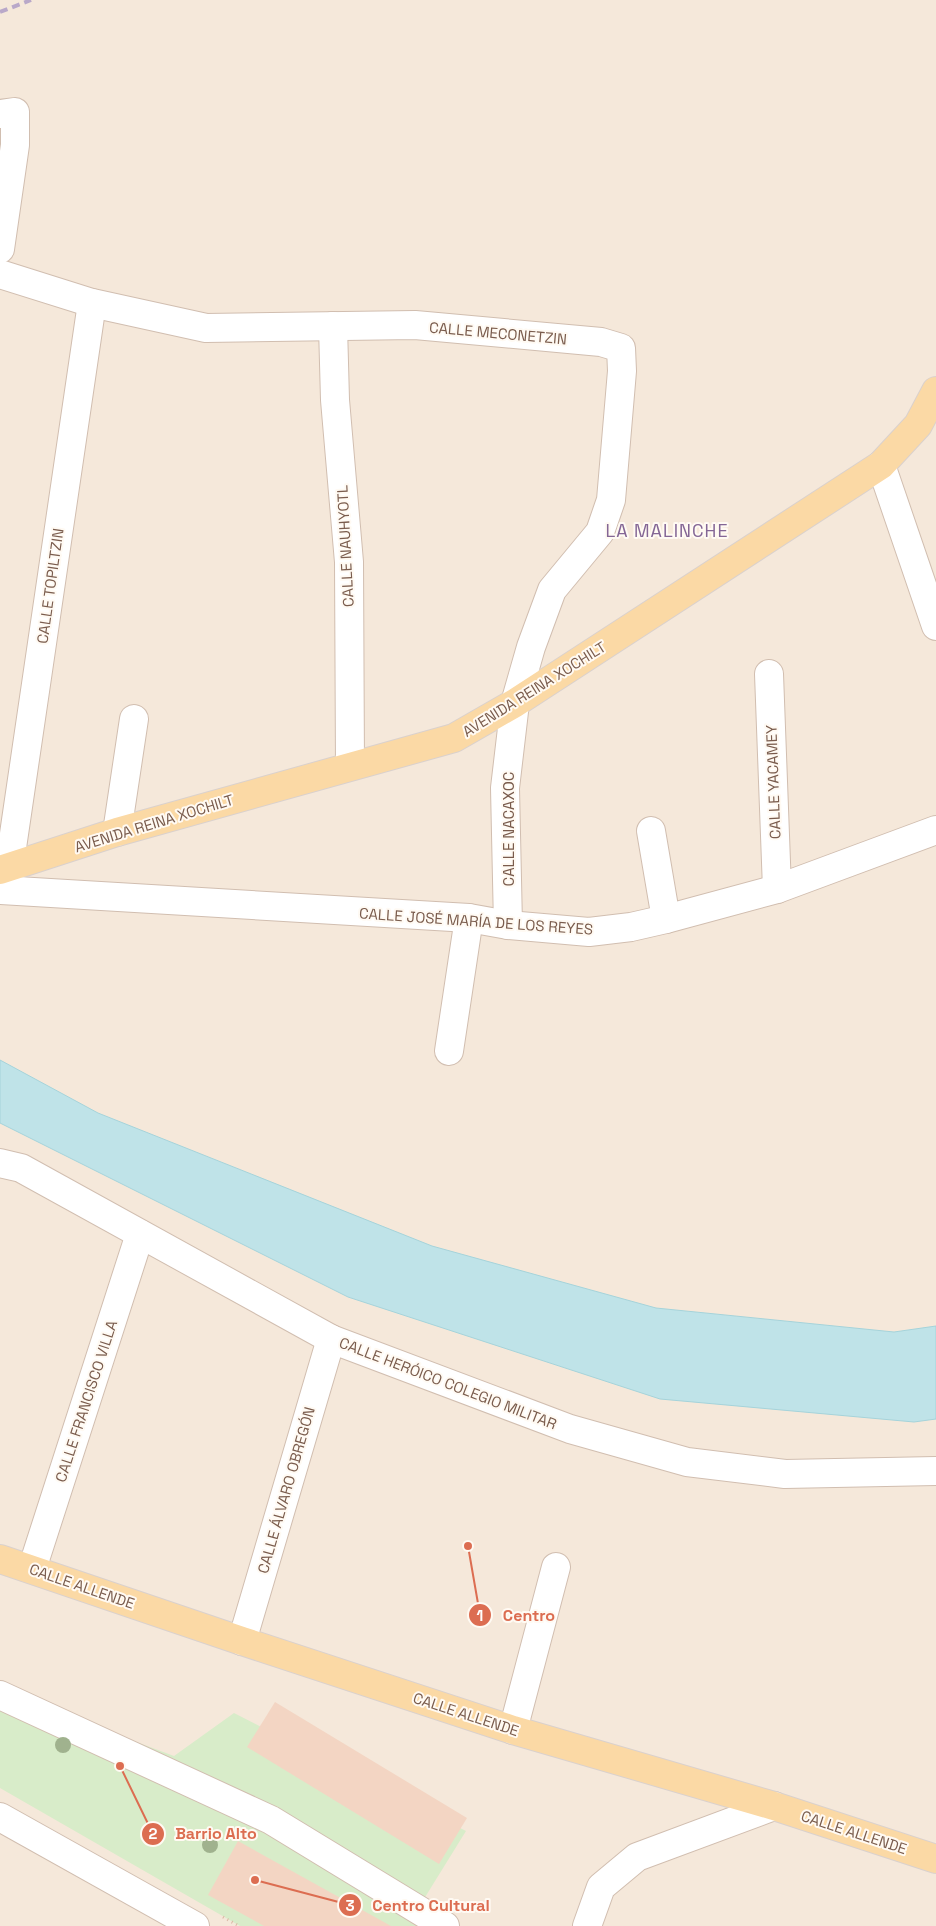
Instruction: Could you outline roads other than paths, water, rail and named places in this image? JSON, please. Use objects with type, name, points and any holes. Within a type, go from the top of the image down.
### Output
[{"type":"main road","name":"AVENIDA REINA XOCHILT","points":[[3,876],[117,832],[454,738],[516,704],[881,465],[918,425],[936,391]]},
{"type":"main road","name":"CALLE ALLENDE","points":[[0,1559],[513,1730],[774,1806],[936,1858]]},
{"type":"street","points":[[0,249],[15,145],[7,113]]},
{"type":"street","name":"CALLE MECONETZIN","points":[[0,274],[92,303],[206,328],[415,325],[601,342],[621,348],[622,372],[610,500],[600,532],[552,590],[531,647],[516,704]]},
{"type":"street","name":"CALLE TOPILTZIN","points":[[3,876],[92,303]]},
{"type":"street","name":"CALLE NAUHYOTL","points":[[333,326],[335,400],[348,562],[350,766]]},
{"type":"street","points":[[881,465],[936,626]]},
{"type":"street","name":"CALLE YACAMEY","points":[[769,674],[777,889]]},
{"type":"street","name":"CALLE NACAXOC","points":[[508,925],[505,788],[516,704]]},
{"type":"street","points":[[117,832],[134,719]]},
{"type":"street","name":"CALLE JOSÉ MARÍA DE LOS REYES","points":[[3,876],[469,918],[508,925],[589,932],[631,927],[666,919],[777,889],[936,830]]},
{"type":"street","points":[[651,832],[666,919]]},
{"type":"street","points":[[449,1051],[469,918]]},
{"type":"street","name":"CALLE HERÓICO COLEGIO MILITAR","points":[[0,1163],[21,1168],[331,1339],[570,1429],[687,1462],[786,1474],[936,1472]]},
{"type":"street","name":"CALLE FRANCISCO VILLA","points":[[32,1569],[140,1234]]},
{"type":"street","name":"CALLE ÁLVARO OBREGÓN","points":[[242,1641],[331,1339]]},
{"type":"street","points":[[513,1730],[556,1567]]},
{"type":"street","points":[[0,1695],[271,1820],[445,1926]]},
{"type":"street","points":[[587,1926],[601,1887],[637,1857],[774,1806]]},
{"type":"street","points":[[0,1817],[195,1926]]},
{"type":"water","points":[[0,1060],[98,1113],[432,1246],[656,1308],[894,1332],[936,1326],[936,1419],[914,1422],[660,1399],[348,1297],[0,1123]]},
{"type":"railway","points":[[0,12],[31,0]]},
{"type":"place","name":"Centro","points":[[468,1546]]},
{"type":"place","name":"Barrio Alto","points":[[120,1766]]},
{"type":"place","name":"Centro Cultural","points":[[255,1880]]},
{"type":"district","name":"LA MALINCHE","points":[[667,530]]}]
